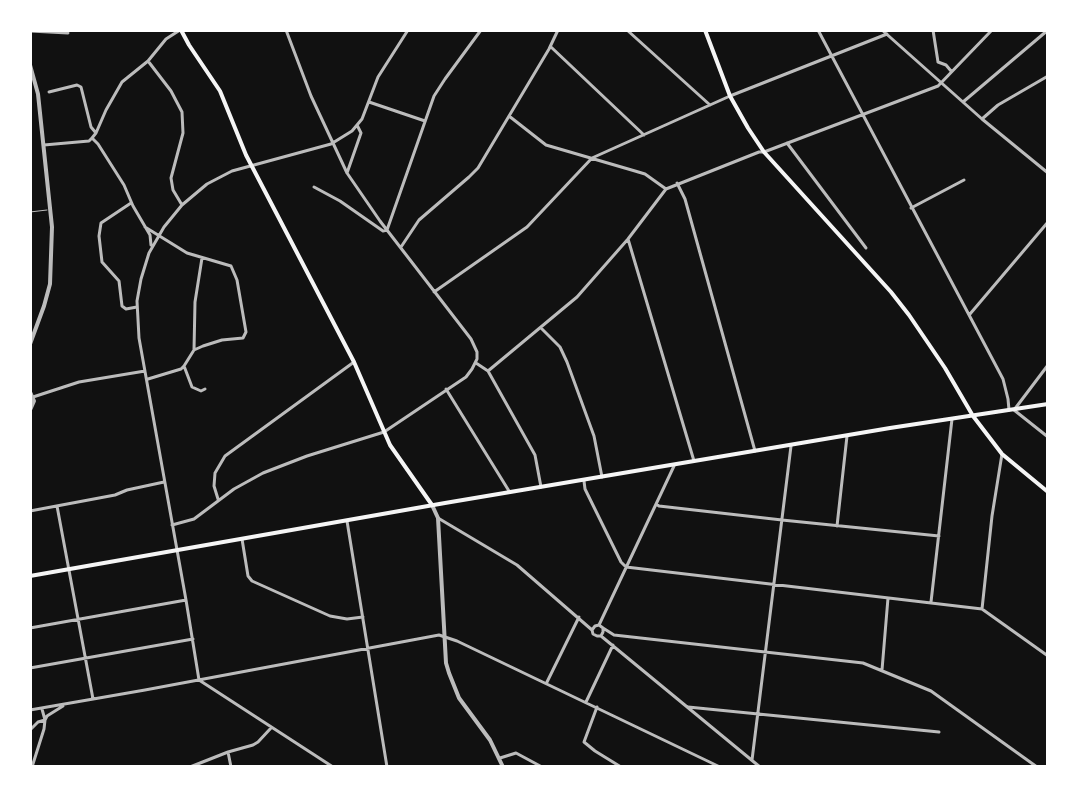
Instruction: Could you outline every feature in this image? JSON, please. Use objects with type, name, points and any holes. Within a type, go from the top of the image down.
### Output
[{"type":"main road","points":[[180,30],[220,91],[251,166],[354,362],[392,450],[432,505]]},
{"type":"main road","points":[[705,30],[730,96],[764,152],[891,292],[945,368],[973,416],[1002,454],[1048,492]]},
{"type":"main road","points":[[30,576],[432,505],[1048,404]]},
{"type":"street","points":[[44,145],[89,141],[120,85],[148,61],[166,39],[180,30]]},
{"type":"street","points":[[172,525],[194,519],[218,499],[273,468],[384,432],[466,377],[476,363],[475,347],[347,173],[306,84],[286,30]]},
{"type":"street","points":[[333,767],[199,680],[139,338],[137,307],[141,279],[151,249],[182,205],[232,171],[333,143],[352,131],[362,119],[378,77],[408,30]]},
{"type":"street","points":[[387,230],[434,96],[481,30]]},
{"type":"street","points":[[401,247],[419,220],[478,168],[558,30]]},
{"type":"street","points":[[627,30],[710,105]]},
{"type":"street","points":[[818,30],[1003,379],[1011,410],[1048,437]]},
{"type":"street","points":[[882,30],[1048,173]]},
{"type":"street","points":[[933,30],[938,62]]},
{"type":"street","points":[[963,102],[1048,30]]},
{"type":"street","points":[[30,31],[68,33]]},
{"type":"street","points":[[488,371],[577,297],[628,239],[666,189],[942,84],[990,31]]},
{"type":"street","points":[[434,292],[527,227],[592,158],[730,96],[887,34]]},
{"type":"street","points":[[550,47],[644,135]]},
{"type":"street","points":[[148,61],[171,91],[182,112],[183,133],[171,178],[173,190],[182,205]]},
{"type":"street","points":[[928,71],[938,62]]},
{"type":"street","points":[[938,62],[946,65],[951,72]]},
{"type":"street","points":[[30,65],[38,94],[51,209],[52,247],[50,284],[30,344]]},
{"type":"street","points":[[982,119],[998,105],[1048,76]]},
{"type":"street","points":[[49,92],[77,85],[81,87],[91,127],[96,133]]},
{"type":"street","points":[[369,102],[425,121]]},
{"type":"street","points":[[509,116],[546,145],[642,173],[666,189]]},
{"type":"street","points":[[347,173],[361,133],[357,125]]},
{"type":"street","points":[[92,138],[124,185],[150,235],[151,249]]},
{"type":"street","points":[[787,143],[866,248]]},
{"type":"street","points":[[911,208],[964,180]]},
{"type":"street","points":[[677,183],[685,199],[755,451]]},
{"type":"street","points":[[314,187],[383,231],[387,230]]},
{"type":"street","points":[[131,203],[101,223],[99,236],[102,262],[119,281],[122,306],[126,309],[137,307]]},
{"type":"street","points":[[969,315],[1048,222]]},
{"type":"street","points":[[145,227],[187,253],[227,263],[234,271],[244,316],[246,332],[243,338],[214,342],[194,350]]},
{"type":"street","points":[[628,239],[694,461]]},
{"type":"street","points":[[147,380],[184,366],[194,350],[195,302],[202,258]]},
{"type":"street","points":[[541,328],[560,347],[567,362],[594,436],[602,477]]},
{"type":"street","points":[[218,499],[214,480],[217,466],[225,456],[354,362]]},
{"type":"street","points":[[476,363],[488,371],[535,455],[541,487]]},
{"type":"street","points":[[1011,410],[1048,365]]},
{"type":"street","points":[[184,366],[192,387],[201,391],[205,389]]},
{"type":"street","points":[[30,410],[33,406],[32,394],[145,371]]},
{"type":"street","points":[[446,389],[509,493]]},
{"type":"street","points":[[931,603],[952,419]]},
{"type":"street","points":[[837,526],[847,436]]},
{"type":"street","points":[[752,760],[791,445]]},
{"type":"street","points":[[982,609],[1002,454]]},
{"type":"street","points":[[601,636],[601,627],[626,567],[674,465]]},
{"type":"street","points":[[584,480],[585,489],[626,567],[982,609],[1048,656]]},
{"type":"street","points":[[30,511],[164,482]]},
{"type":"street","points":[[656,504],[939,536]]},
{"type":"street","points":[[432,505],[438,518],[446,663],[453,684],[467,710],[490,740],[500,758],[501,767]]},
{"type":"street","points":[[57,506],[93,699]]},
{"type":"street","points":[[438,518],[510,560],[579,617],[594,635],[613,645],[760,767]]},
{"type":"street","points":[[347,521],[387,767]]},
{"type":"street","points":[[242,539],[248,576],[252,581],[330,616],[347,619],[363,617]]},
{"type":"street","points":[[882,670],[888,598]]},
{"type":"street","points":[[30,628],[186,600]]},
{"type":"street","points":[[546,683],[579,617]]},
{"type":"street","points":[[592,630],[595,626],[614,635],[863,663],[931,691],[1037,767]]},
{"type":"street","points":[[30,710],[445,636],[720,767]]},
{"type":"street","points":[[30,668],[193,639]]},
{"type":"street","points":[[586,702],[613,645]]},
{"type":"street","points":[[30,730],[66,704]]},
{"type":"street","points":[[597,707],[584,742],[621,767]]},
{"type":"street","points":[[688,707],[939,732]]},
{"type":"street","points":[[32,767],[46,718],[44,708]]},
{"type":"street","points":[[190,767],[258,742],[272,726]]},
{"type":"street","points":[[228,752],[231,767]]},
{"type":"street","points":[[500,758],[516,753],[542,767]]},
{"type":"lane","points":[[30,212],[51,209]]}]
